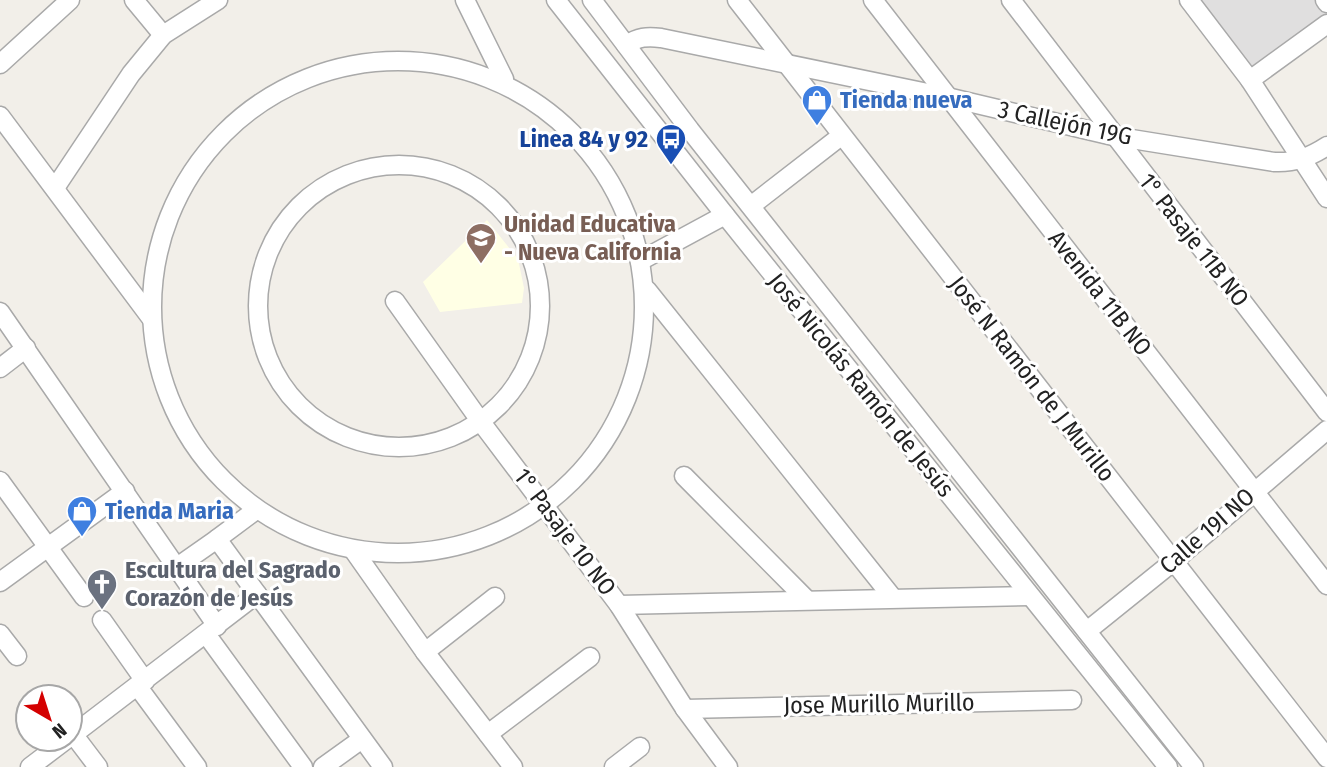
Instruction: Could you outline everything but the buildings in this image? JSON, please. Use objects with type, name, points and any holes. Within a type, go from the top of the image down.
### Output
[{"type":"street","points":[[0,64],[70,0]]},
{"type":"street","points":[[134,0],[163,35]]},
{"type":"street","points":[[55,188],[131,74],[163,35],[218,0]]},
{"type":"street","points":[[465,0],[504,79]]},
{"type":"street","name":"José Nicolás Ramón de Jesús","points":[[556,0],[1168,767]]},
{"type":"street","name":"José Nicolás Ramón de Jesús","points":[[592,0],[690,130],[1194,767]]},
{"type":"street","name":"José N Ramón de J Murillo","points":[[737,0],[1327,758]]},
{"type":"street","name":"Avenida 11B NO","points":[[873,0],[1327,585]]},
{"type":"street","name":"1° Pasaje 11B NO","points":[[1011,0],[1327,412]]},
{"type":"street","points":[[1189,0],[1250,80],[1327,198]]},
{"type":"street","points":[[1250,80],[1327,24]]},
{"type":"street","name":"3 Callejón 19G","points":[[626,45],[648,36],[785,62],[1113,136],[1274,162],[1289,163],[1300,160]]},
{"type":"street","points":[[434,59],[504,79],[542,107],[580,149],[612,203],[640,261],[647,290],[641,370],[605,446],[547,506],[487,538],[421,554],[354,551],[303,535],[256,509],[214,472],[181,426],[160,373],[152,317],[159,246],[187,179],[233,123],[253,109],[293,82],[362,60],[434,59]]},
{"type":"street","points":[[0,116],[152,317]]},
{"type":"street","points":[[752,205],[841,136]]},
{"type":"street","points":[[1300,160],[1327,146]]},
{"type":"street","points":[[382,166],[429,167],[472,184],[508,214],[532,254],[541,300],[535,346],[514,388],[481,422],[439,442],[393,448],[347,439],[307,415],[277,379],[260,336],[258,289],[272,244],[299,206],[337,179],[382,166]]},
{"type":"street","points":[[640,261],[725,215]]},
{"type":"street","points":[[647,290],[892,598]]},
{"type":"street","name":"1° Pasaje 10 NO","points":[[395,301],[481,422],[547,506],[619,605],[685,709],[728,767]]},
{"type":"street","points":[[0,312],[177,567],[212,629],[303,767]]},
{"type":"street","points":[[0,368],[26,348]]},
{"type":"street","name":"Calle 19I NO","points":[[1087,631],[1174,561],[1327,430]]},
{"type":"street","points":[[684,476],[807,600]]},
{"type":"street","points":[[0,481],[84,597]]},
{"type":"street","points":[[0,582],[125,491]]},
{"type":"street","points":[[177,567],[256,509]]},
{"type":"street","points":[[216,539],[383,767]]},
{"type":"street","points":[[354,551],[425,652],[513,767]]},
{"type":"street","points":[[84,727],[257,594]]},
{"type":"street","points":[[619,605],[1030,596]]},
{"type":"street","points":[[425,652],[495,597]]},
{"type":"street","points":[[102,620],[197,767]]},
{"type":"street","points":[[0,634],[17,656]]},
{"type":"street","points":[[488,734],[590,657]]},
{"type":"street","name":"Jose Murillo Murillo","points":[[685,709],[1072,700]]},
{"type":"street","points":[[323,767],[362,739]]},
{"type":"street","points":[[614,767],[640,747]]},
{"type":"street","points":[[84,752],[98,767]]},
{"type":"street","points":[[30,767],[49,753]]},
{"type":"shaded area","points":[[1193,0],[1327,0],[1327,14],[1248,73]]},
{"type":"shaded area","name":"Unidad Educativa - Nueva California","points":[[487,220],[518,259],[524,288],[522,303],[440,312],[423,282]]},
{"type":"place","name":"Tienda nueva","points":[[817,127]]},
{"type":"place","name":"Linea 84 y 92","points":[[671,166]]},
{"type":"place","name":"Unidad Educativa - Nueva California","points":[[481,265]]},
{"type":"place","name":"Tienda Maria","points":[[82,538]]},
{"type":"place","name":"Escultura del Sagrado Corazón de Jesús","points":[[102,611]]}]
